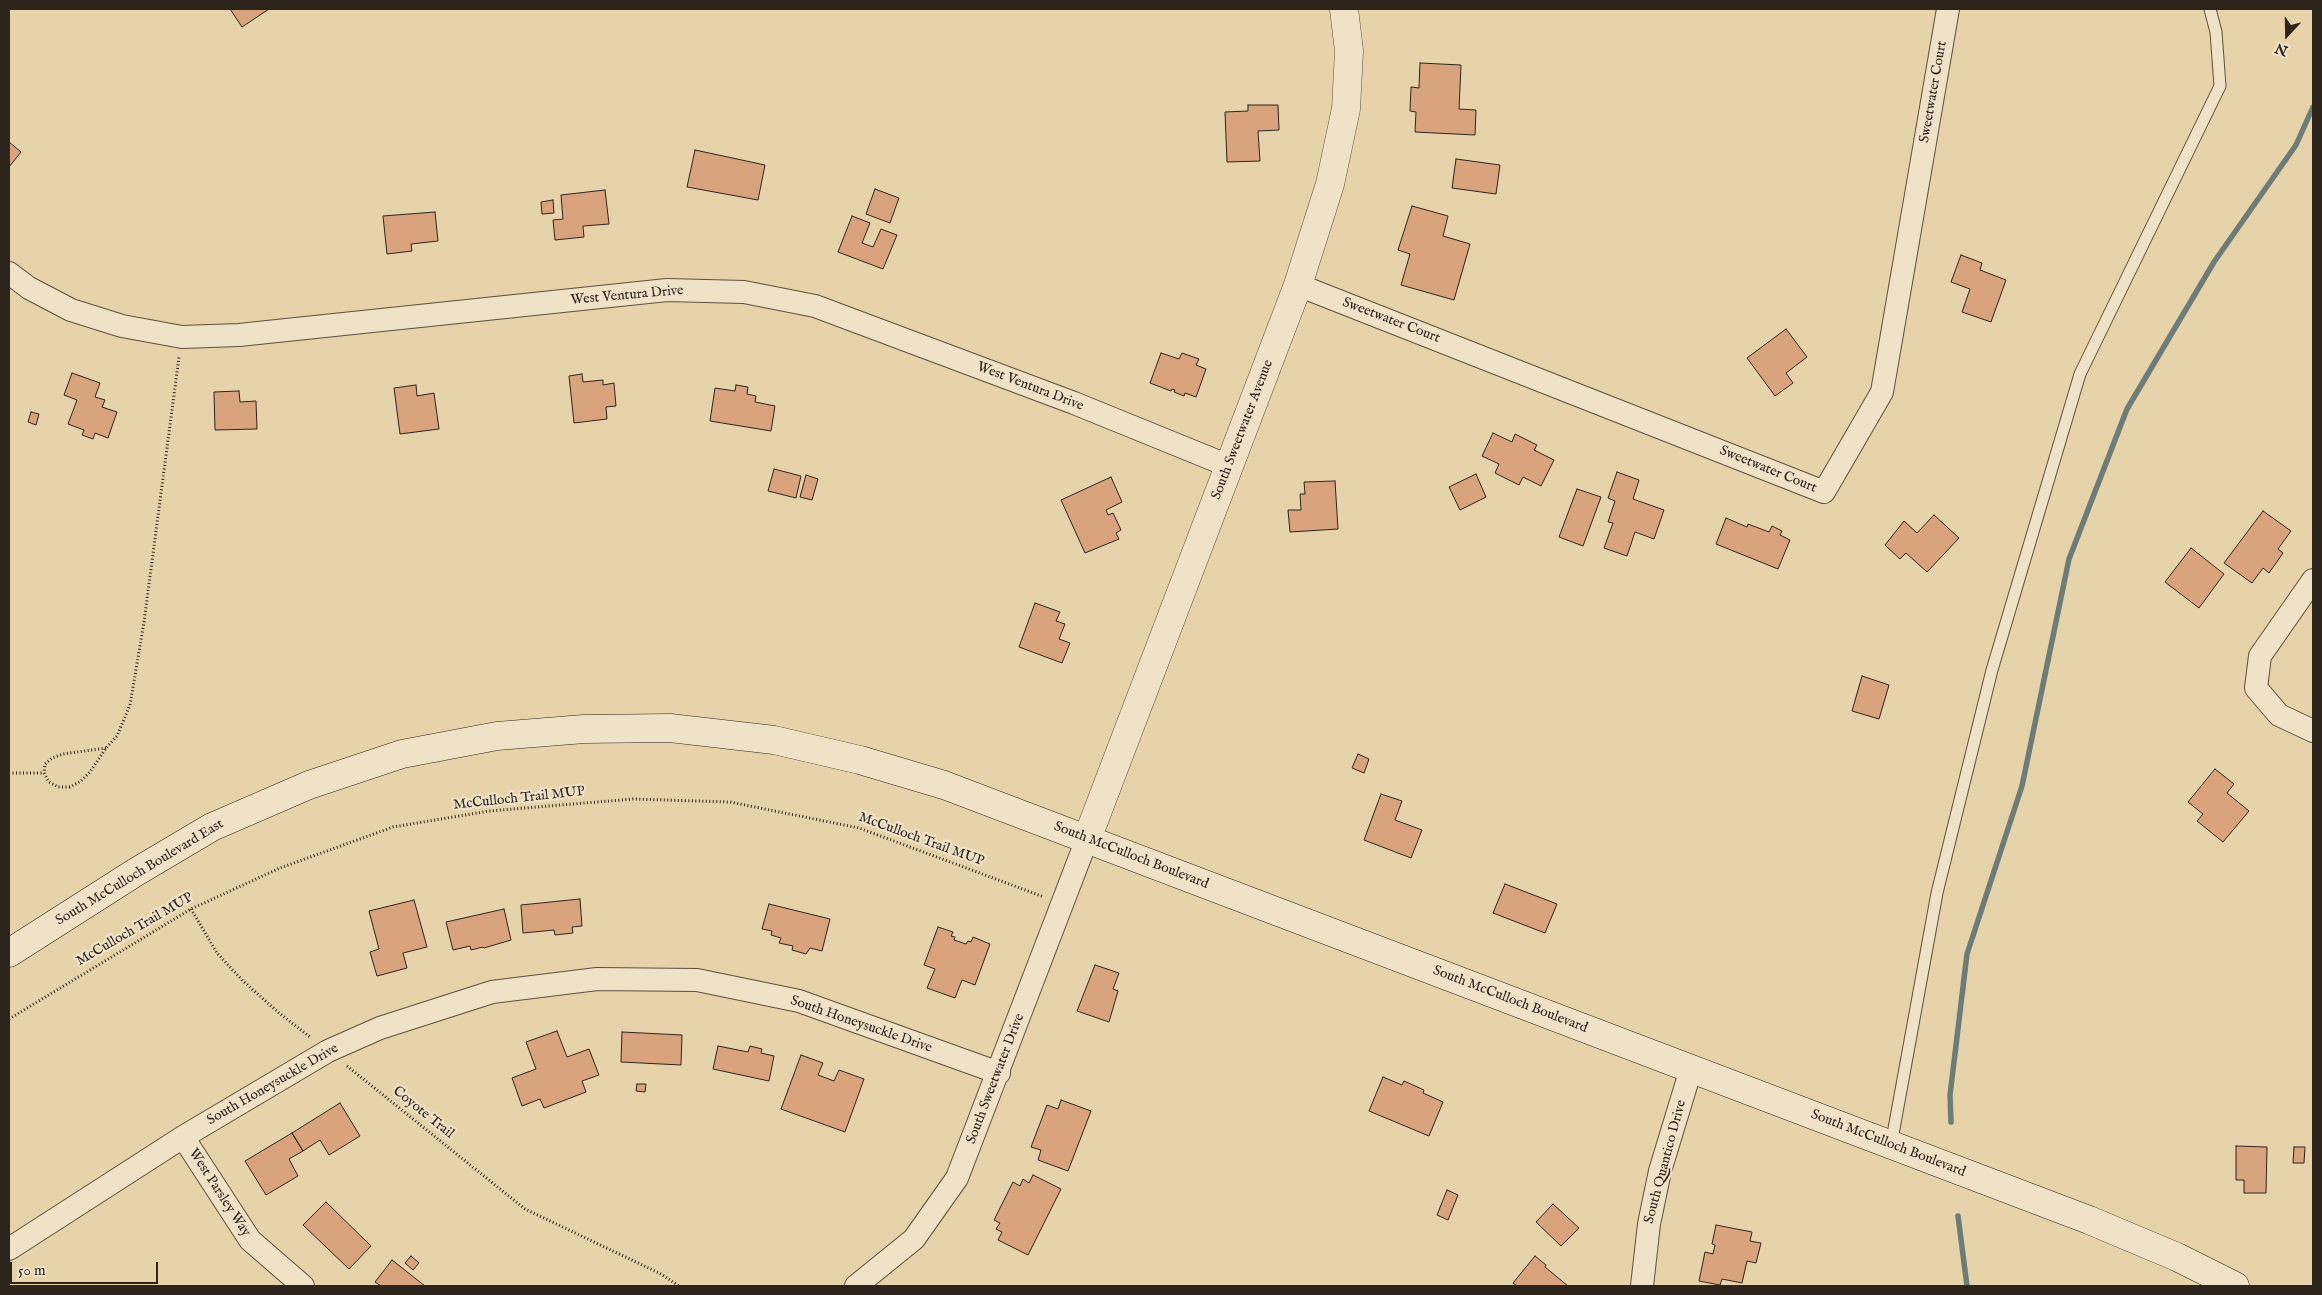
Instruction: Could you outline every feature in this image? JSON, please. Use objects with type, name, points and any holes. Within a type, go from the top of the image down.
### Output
[{"type":"main road","name":"South Sweetwater Avenue","points":[[1087,839],[1298,285],[1330,184],[1346,109],[1349,51],[1344,9]]},
{"type":"main road","name":"South McCulloch Boulevard East","points":[[9,953],[136,872],[212,827],[309,785],[402,754],[497,736],[584,729],[670,728],[774,740]]},
{"type":"main road","name":"South McCulloch Boulevard","points":[[774,740],[860,760],[944,785],[2089,1220],[2178,1257],[2236,1286]]},
{"type":"street","name":"Sweetwater Court","points":[[1298,285],[1824,492],[1882,392],[1948,9]]},
{"type":"street","name":"West Ventura Drive","points":[[9,273],[29,288],[71,310],[122,326],[182,337],[239,334],[667,290],[744,292],[816,306],[1074,404],[1229,466]]},
{"type":"street","points":[[2313,580],[2260,656],[2256,688],[2279,714],[2313,731]]},
{"type":"street","name":"South Sweetwater Drive","points":[[856,1286],[914,1238],[958,1178],[1087,839]]},
{"type":"street","name":"South Honeysuckle Drive","points":[[9,1249],[183,1138],[328,1051],[380,1028],[492,992],[597,979],[697,980],[799,1001],[999,1073]]},
{"type":"street","name":"South Quantico Drive","points":[[1642,1286],[1649,1224],[1658,1180],[1691,1069]]},
{"type":"street","name":"West Parsley Way","points":[[183,1138],[250,1240],[303,1286]]},
{"type":"lane","points":[[1891,1145],[1937,893],[1992,670],[2080,374],[2220,86],[2216,32],[2210,9]]},
{"type":"path","points":[[106,748],[64,754],[52,758],[45,764],[44,773],[49,782],[58,787],[70,787],[81,782],[117,736],[124,722],[135,680],[182,337]]},
{"type":"path","points":[[9,774],[44,773]]},
{"type":"path","name":"McCulloch Trail MUP","points":[[9,1020],[191,909],[280,868],[393,827],[489,811],[633,799],[730,802],[859,828],[1063,903]]},
{"type":"path","name":"Coyote Trail","points":[[191,909],[217,953],[243,981],[279,1013],[525,1209],[572,1233],[662,1274],[679,1286]]},
{"type":"building","points":[[230,9],[269,9],[242,27]]},
{"type":"building","points":[[1420,63],[1461,65],[1459,109],[1476,110],[1475,135],[1415,132],[1416,112],[1410,111],[1411,87],[1419,88]]},
{"type":"building","points":[[1248,105],[1278,105],[1279,130],[1258,131],[1260,161],[1227,162],[1225,112],[1248,111]]},
{"type":"building","points":[[9,142],[21,152],[9,167]]},
{"type":"building","points":[[695,150],[765,165],[758,200],[687,187]]},
{"type":"building","points":[[1456,159],[1500,165],[1496,194],[1452,188]]},
{"type":"building","points":[[875,189],[899,198],[890,223],[866,214]]},
{"type":"building","points":[[605,190],[609,224],[583,226],[584,237],[555,240],[553,220],[563,219],[561,195]]},
{"type":"building","points":[[553,200],[554,213],[542,214],[541,202]]},
{"type":"building","points":[[1412,206],[1448,216],[1443,236],[1470,244],[1454,300],[1401,285],[1410,254],[1398,250]]},
{"type":"building","points":[[435,212],[438,241],[411,244],[412,251],[387,254],[383,216]]},
{"type":"building","points":[[852,216],[870,223],[862,243],[873,247],[881,229],[897,235],[883,269],[838,252]]},
{"type":"building","points":[[1961,255],[1982,263],[1980,270],[2006,280],[1991,322],[1962,312],[1970,289],[1951,282]]},
{"type":"building","points":[[1786,329],[1807,357],[1786,373],[1793,383],[1775,396],[1747,358]]},
{"type":"building","points":[[1161,353],[1179,359],[1182,353],[1199,359],[1196,365],[1206,369],[1196,397],[1185,393],[1184,396],[1174,392],[1175,390],[1172,389],[1171,391],[1150,383]]},
{"type":"building","points":[[72,373],[100,383],[95,397],[105,400],[102,407],[117,412],[108,438],[95,433],[93,439],[82,435],[84,430],[68,424],[77,400],[64,395]]},
{"type":"building","points":[[582,374],[583,382],[603,380],[603,385],[614,383],[616,406],[606,407],[607,419],[574,423],[569,376]]},
{"type":"building","points":[[416,385],[417,396],[434,393],[439,429],[400,434],[394,388]]},
{"type":"building","points":[[736,385],[748,387],[747,394],[756,396],[755,402],[775,406],[771,431],[710,421],[715,388],[735,391]]},
{"type":"building","points":[[239,391],[240,402],[256,401],[257,429],[215,430],[214,392]]},
{"type":"building","points":[[31,412],[39,414],[36,425],[28,422]]},
{"type":"building","points":[[1493,433],[1512,442],[1515,434],[1537,445],[1534,450],[1554,460],[1541,486],[1523,477],[1519,485],[1495,473],[1499,464],[1482,456]]},
{"type":"building","points":[[774,469],[801,476],[796,498],[768,491]]},
{"type":"building","points":[[1617,472],[1639,480],[1633,499],[1664,510],[1654,539],[1635,532],[1627,556],[1604,548],[1613,523],[1608,522],[1615,501],[1608,498]]},
{"type":"building","points":[[1476,474],[1486,497],[1460,510],[1449,487]]},
{"type":"building","points":[[806,475],[818,479],[812,500],[800,497]]},
{"type":"building","points":[[1111,477],[1122,502],[1106,510],[1108,515],[1113,513],[1121,530],[1116,533],[1119,539],[1085,553],[1061,500]]},
{"type":"building","points":[[1335,481],[1338,529],[1290,532],[1288,510],[1301,510],[1300,494],[1305,494],[1304,482]]},
{"type":"building","points":[[1577,489],[1601,497],[1583,546],[1559,537]]},
{"type":"building","points":[[2263,511],[2291,531],[2278,549],[2283,553],[2269,573],[2263,568],[2252,583],[2224,563]]},
{"type":"building","points":[[1934,515],[1959,538],[1927,572],[1906,553],[1900,559],[1885,545],[1904,521],[1917,533]]},
{"type":"building","points":[[1726,518],[1747,527],[1748,524],[1769,532],[1772,526],[1782,531],[1780,535],[1790,540],[1778,569],[1716,544]]},
{"type":"building","points":[[2191,548],[2224,574],[2199,608],[2165,582]]},
{"type":"building","points":[[1035,603],[1060,612],[1056,621],[1065,624],[1059,639],[1070,643],[1062,663],[1019,647]]},
{"type":"building","points":[[1862,676],[1889,685],[1879,719],[1852,711]]},
{"type":"building","points":[[1358,754],[1369,759],[1364,773],[1352,768]]},
{"type":"building","points":[[2215,769],[2234,784],[2227,793],[2249,811],[2223,842],[2197,821],[2203,814],[2188,802]]},
{"type":"building","points":[[1381,794],[1402,801],[1395,820],[1422,830],[1411,858],[1364,840]]},
{"type":"building","points":[[1505,884],[1557,904],[1545,933],[1493,913]]},
{"type":"building","points":[[580,899],[582,926],[572,927],[573,933],[555,935],[554,930],[523,933],[521,905]]},
{"type":"building","points":[[414,900],[427,947],[403,953],[407,968],[377,976],[370,952],[379,949],[369,911]]},
{"type":"building","points":[[769,904],[830,919],[822,951],[810,948],[806,954],[792,950],[793,946],[779,943],[781,938],[771,935],[772,931],[762,929]]},
{"type":"building","points":[[504,909],[511,940],[484,948],[471,950],[470,946],[453,950],[446,922]]},
{"type":"building","points":[[938,927],[953,932],[951,936],[955,937],[954,940],[966,944],[968,941],[971,942],[973,937],[990,944],[975,985],[962,980],[955,998],[927,988],[935,969],[924,965]]},
{"type":"building","points":[[1095,965],[1119,973],[1113,989],[1118,991],[1109,1022],[1077,1011]]},
{"type":"building","points":[[557,1031],[567,1057],[589,1049],[599,1075],[582,1081],[586,1092],[544,1108],[540,1099],[522,1106],[512,1078],[536,1069],[526,1042]]},
{"type":"building","points":[[622,1032],[682,1035],[681,1065],[621,1062]]},
{"type":"building","points":[[718,1046],[748,1052],[750,1046],[762,1049],[761,1053],[774,1056],[769,1081],[713,1069]]},
{"type":"building","points":[[801,1055],[823,1063],[818,1075],[834,1081],[839,1070],[864,1079],[845,1132],[781,1109]]},
{"type":"building","points":[[1383,1077],[1402,1085],[1404,1081],[1424,1090],[1423,1093],[1443,1102],[1429,1136],[1369,1111]]},
{"type":"building","points":[[637,1084],[646,1084],[645,1092],[636,1091]]},
{"type":"building","points":[[1061,1100],[1091,1111],[1068,1171],[1038,1160],[1041,1150],[1031,1147],[1047,1105],[1058,1109]]},
{"type":"building","points":[[340,1103],[360,1136],[329,1155],[320,1140],[303,1151],[292,1133]]},
{"type":"building","points":[[292,1133],[303,1151],[289,1159],[298,1176],[266,1195],[245,1161]]},
{"type":"building","points":[[2236,1146],[2267,1147],[2266,1193],[2244,1193],[2244,1180],[2236,1180]]},
{"type":"building","points":[[2294,1147],[2305,1147],[2304,1163],[2293,1163]]},
{"type":"building","points":[[1033,1175],[1061,1189],[1028,1255],[998,1240],[1002,1232],[996,1229],[1000,1223],[994,1220],[1013,1182],[1020,1186],[1023,1179],[1029,1183]]},
{"type":"building","points":[[1447,1190],[1458,1195],[1448,1220],[1437,1215]]},
{"type":"building","points":[[326,1202],[371,1246],[349,1269],[303,1225]]},
{"type":"building","points":[[1553,1204],[1579,1228],[1561,1246],[1536,1222]]},
{"type":"building","points":[[1716,1225],[1752,1232],[1750,1241],[1761,1243],[1756,1263],[1747,1261],[1742,1283],[1722,1279],[1720,1285],[1699,1281],[1705,1252],[1713,1254],[1715,1245],[1712,1244]]},
{"type":"building","points":[[411,1256],[419,1263],[413,1270],[405,1263]]},
{"type":"building","points":[[1535,1256],[1568,1286],[1517,1286],[1513,1283]]},
{"type":"building","points":[[392,1260],[425,1286],[381,1286],[375,1282]]},
{"type":"waterway","points":[[1951,1122],[1950,1095],[1967,954],[2022,786],[2069,559],[2127,409],[2214,262],[2296,145],[2313,107]]},
{"type":"waterway","points":[[1958,1216],[1967,1286]]}]
